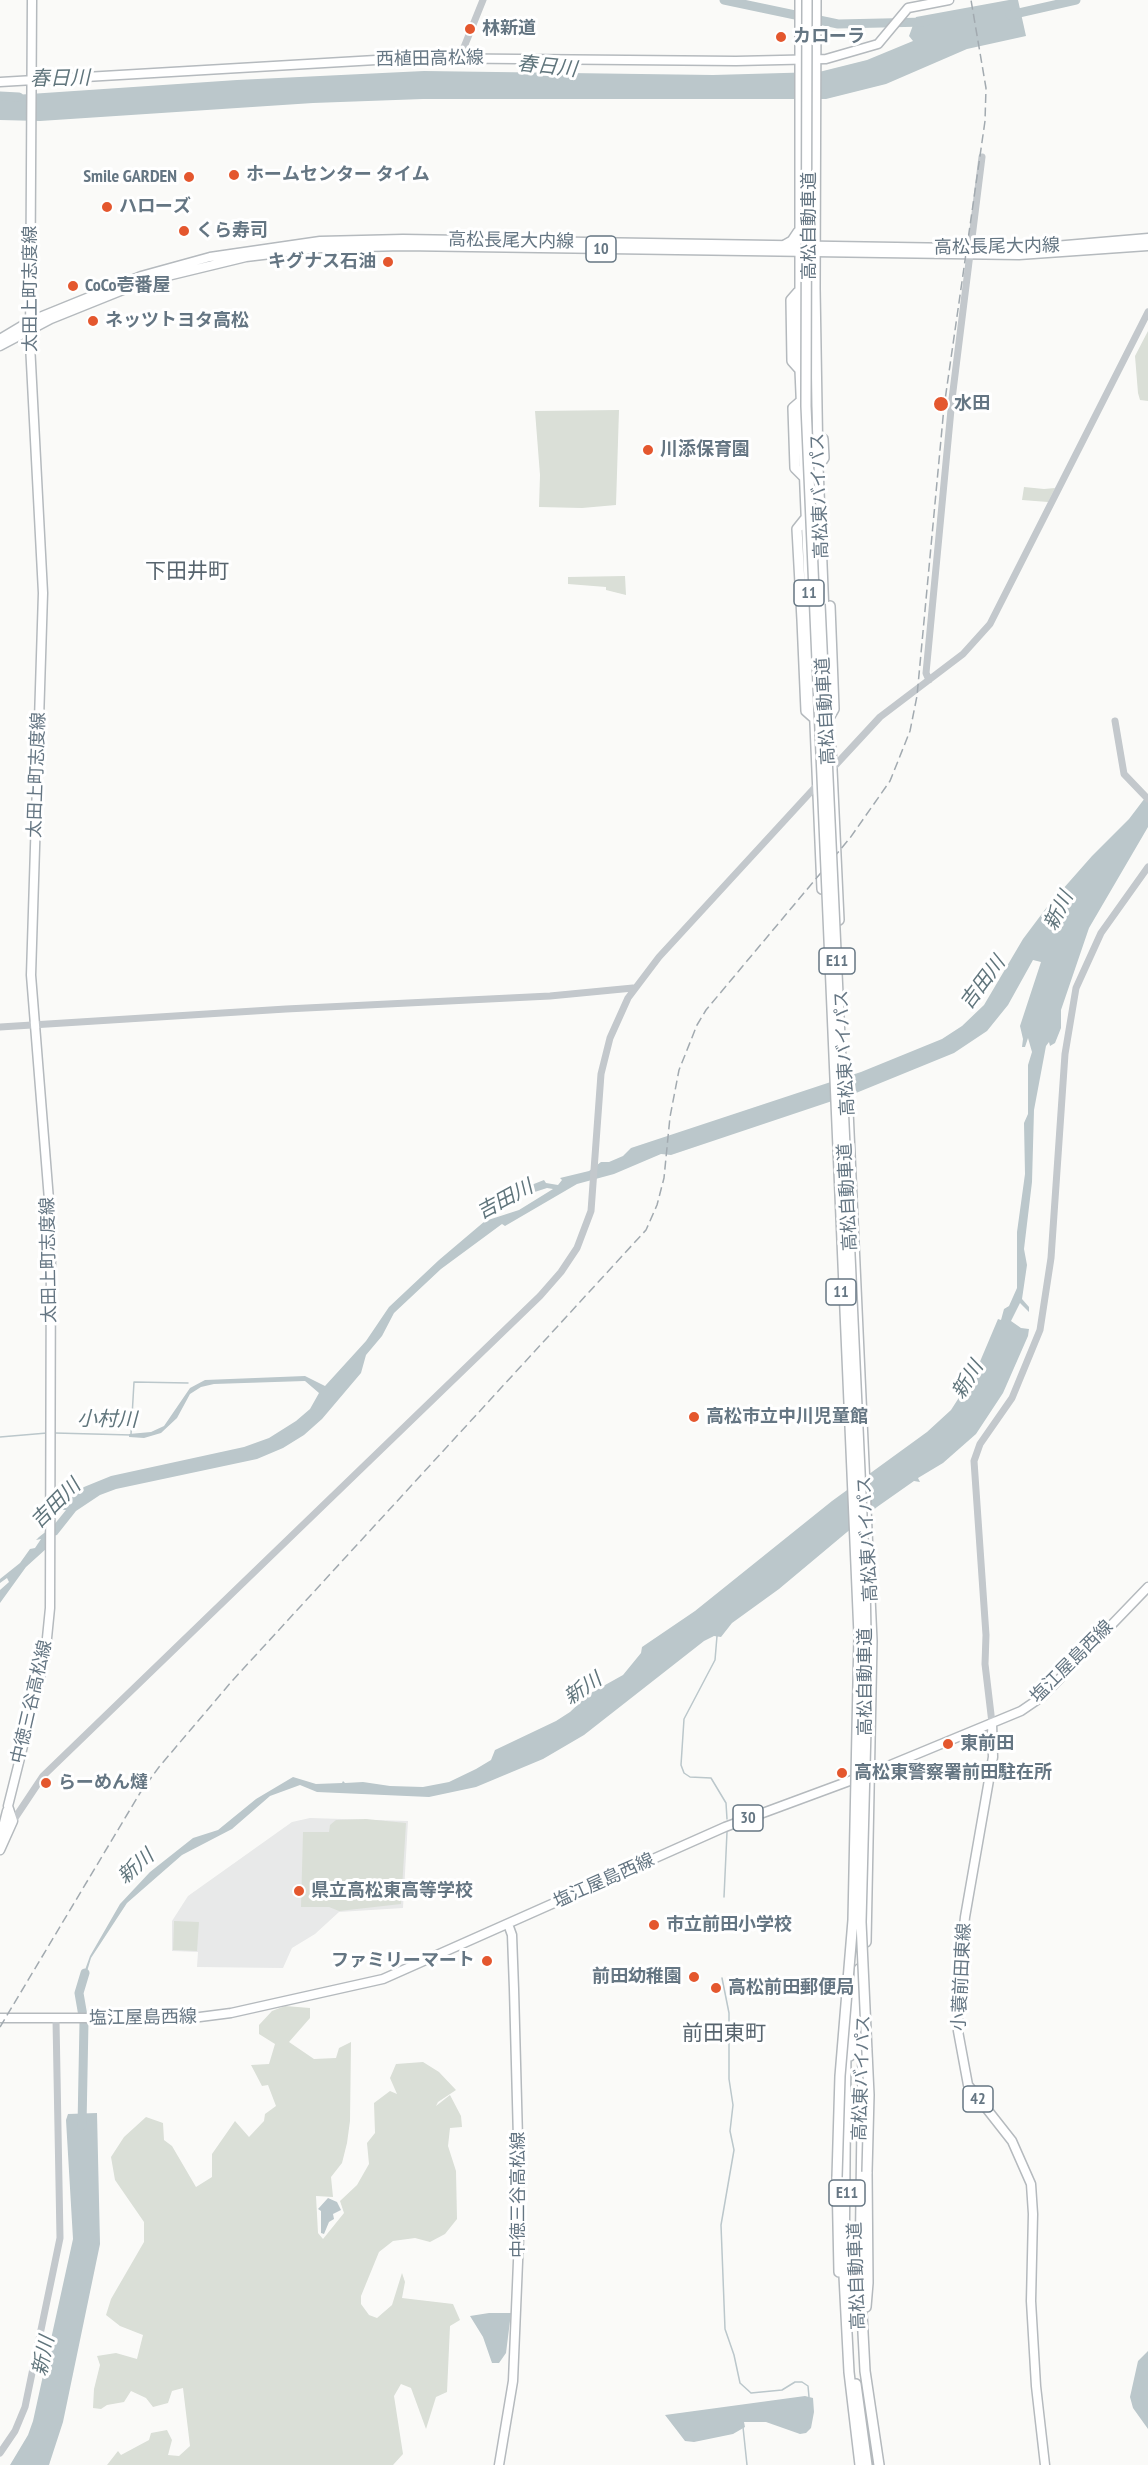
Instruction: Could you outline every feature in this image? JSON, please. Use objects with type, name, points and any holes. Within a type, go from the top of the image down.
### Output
[{"type":"highway","name":"高松東バイパス","points":[[800,0],[798,292],[806,620],[818,785],[856,1642],[843,2156],[846,2330],[860,2465]]},
{"type":"highway","name":"高松東バイパス","points":[[813,1],[816,29],[815,249],[819,510],[865,1472],[873,1688],[860,2156],[862,2339],[879,2465]]},
{"type":"highway","name":"高松自動車道","points":[[813,1],[810,276],[815,508],[866,1601],[867,1689],[847,2156],[848,2276],[852,2343],[867,2465]]},
{"type":"highway","points":[[785,245],[792,242],[799,229]]},
{"type":"highway","name":"高松自動車道","points":[[857,1921],[855,2276],[863,2386],[873,2465]]},
{"type":"highway","points":[[857,1921],[868,2095],[868,2283],[862,2339]]},
{"type":"highway","points":[[846,2330],[837,2259],[837,2176],[840,2076],[857,1921]]},
{"type":"main road","name":"太田上町志度線","points":[[32,0],[30,325],[43,593],[31,965],[51,1225],[50,1549]]},
{"type":"main road","name":"西植田高松線","points":[[0,82],[30,83],[305,63],[460,57],[816,63],[871,47],[886,37],[903,12],[920,5],[949,0]]},
{"type":"main road","name":"高松長尾大内線","points":[[971,252],[1148,238]]},
{"type":"main road","name":"高松長尾大内線","points":[[0,339],[107,288],[195,260],[244,250],[320,241],[403,239],[785,245],[799,249]]},
{"type":"main road","name":"高松長尾大内線","points":[[0,346],[30,325],[143,282],[196,267],[280,251],[368,245],[815,249],[1040,255],[1148,246]]},
{"type":"main road","name":"中徳三谷高松線","points":[[0,1839],[45,1658],[50,1608],[50,1549]]},
{"type":"main road","name":"塩江屋島西線","points":[[0,2018],[57,2020],[192,2018],[231,2013],[383,1979],[725,1827],[854,1780],[1021,1711],[1043,1696],[1148,1587]]},
{"type":"main road","name":"小蓑前田東線","points":[[992,1723],[993,1756],[965,1917],[958,1986],[958,2031],[968,2085],[1012,2141],[1031,2184],[1033,2207],[1031,2301],[1036,2386],[1045,2465]]},
{"type":"main road","points":[[0,1850],[13,1821],[7,1811]]},
{"type":"main road","name":"中徳三谷高松線","points":[[499,2465],[513,2381],[520,2224],[515,2000],[512,1935],[508,1924]]},
{"type":"street","points":[[460,57],[483,0]]},
{"type":"street","points":[[929,680],[926,673],[951,410],[982,157]]},
{"type":"street","points":[[13,1821],[43,1776],[540,1296],[577,1248],[586,1227],[594,1184],[597,1101],[605,1054],[620,1014],[633,988],[880,717],[963,654],[990,624],[1148,312]]},
{"type":"street","points":[[1115,722],[1121,763],[1131,783],[1148,799]]},
{"type":"street","points":[[992,1723],[985,1664],[986,1635],[974,1461],[977,1451],[1012,1398],[1040,1330],[1051,1258],[1065,1054],[1076,988],[1101,933],[1148,867]]},
{"type":"street","points":[[0,1027],[286,1009],[550,996],[633,988]]},
{"type":"street","points":[[0,2453],[23,2414],[60,2238],[57,2020]]},
{"type":"shaded area","points":[[1148,331],[1148,401],[1140,400],[1135,356]]},
{"type":"shaded area","points":[[619,410],[616,505],[582,508],[539,507],[540,475],[535,411]]},
{"type":"shaded area","points":[[1024,487],[1055,488],[1048,502],[1022,500]]},
{"type":"shaded area","points":[[625,576],[626,595],[606,590],[606,587],[568,584],[568,577]]},
{"type":"shaded area","name":"県立高松東高等学校","points":[[310,1818],[408,1821],[403,1908],[339,1912],[315,1934],[292,1948],[283,1968],[197,1967],[198,1952],[172,1951],[172,1921],[188,1896],[292,1822]]},
{"type":"shaded area","points":[[366,1819],[406,1823],[401,1904],[339,1911],[329,1907],[301,1907],[303,1832],[329,1832],[330,1825],[336,1820]]},
{"type":"shaded area","points":[[174,1921],[199,1922],[197,1951],[173,1950]]},
{"type":"shaded area","points":[[285,2006],[310,2008],[310,2018],[289,2042],[314,2059],[336,2058],[339,2048],[351,2042],[350,2121],[347,2143],[342,2163],[331,2177],[333,2197],[316,2196],[318,2233],[323,2239],[344,2213],[340,2201],[357,2185],[369,2164],[367,2143],[375,2133],[374,2103],[390,2091],[397,2094],[390,2078],[396,2064],[423,2062],[439,2072],[456,2090],[438,2102],[436,2106],[450,2095],[461,2116],[462,2127],[450,2128],[448,2146],[456,2171],[457,2219],[445,2234],[430,2242],[415,2238],[393,2241],[379,2252],[361,2296],[361,2304],[369,2315],[377,2318],[392,2305],[402,2273],[405,2282],[402,2298],[453,2304],[460,2320],[450,2326],[447,2392],[436,2397],[426,2429],[411,2388],[401,2384],[394,2396],[403,2454],[393,2465],[107,2465],[118,2451],[121,2455],[149,2440],[151,2433],[167,2430],[172,2440],[168,2455],[179,2456],[190,2446],[183,2388],[172,2391],[168,2403],[153,2407],[146,2398],[131,2391],[124,2402],[107,2405],[101,2409],[93,2408],[94,2389],[100,2365],[97,2356],[116,2353],[137,2359],[143,2335],[120,2326],[106,2315],[111,2299],[144,2242],[144,2222],[115,2180],[111,2157],[124,2137],[146,2117],[163,2123],[164,2140],[172,2146],[196,2187],[212,2177],[212,2154],[235,2121],[249,2137],[264,2121],[265,2114],[276,2106],[268,2085],[262,2086],[251,2065],[269,2064],[275,2044],[259,2034],[259,2025],[272,2011]]},
{"type":"water","points":[[1018,0],[1026,36],[967,49],[886,84],[826,99],[423,99],[313,103],[40,121],[0,120],[0,96],[237,80],[424,71],[713,75],[819,72],[867,60],[913,41],[909,36],[916,17]]},
{"type":"water","points":[[1148,794],[1148,827],[1089,928],[1061,1010],[1061,1028],[1055,1043],[1050,1046],[1049,1042],[1046,1046],[1034,1110],[1032,1182],[1024,1249],[1027,1265],[1022,1299],[1029,1307],[1029,1312],[1020,1303],[1011,1321],[1021,1328],[1029,1329],[1028,1336],[1003,1393],[976,1434],[943,1463],[918,1478],[920,1482],[914,1481],[877,1507],[779,1589],[732,1623],[721,1637],[714,1636],[704,1641],[584,1735],[543,1759],[476,1787],[429,1797],[317,1792],[300,1785],[270,1796],[232,1829],[182,1855],[127,1903],[91,1958],[83,1985],[81,1981],[90,1956],[120,1904],[150,1872],[193,1838],[218,1830],[256,1799],[293,1777],[316,1784],[342,1783],[343,1781],[345,1783],[363,1782],[423,1787],[449,1782],[476,1769],[491,1760],[495,1750],[556,1721],[570,1712],[589,1694],[623,1675],[641,1653],[642,1647],[695,1611],[832,1501],[927,1432],[951,1410],[976,1371],[998,1319],[1001,1320],[1004,1309],[1009,1306],[1017,1288],[1017,1232],[1025,1174],[1024,1123],[1028,1114],[1028,1065],[1032,1052],[1028,1038],[1025,1047],[1022,1047],[1020,1026],[1041,962],[1033,960],[1008,1005],[987,1031],[954,1053],[856,1093],[671,1155],[661,1154],[614,1174],[577,1184],[505,1226],[502,1224],[441,1269],[394,1313],[382,1336],[366,1355],[361,1373],[322,1419],[304,1435],[283,1448],[257,1459],[116,1489],[100,1495],[76,1511],[57,1535],[53,1536],[47,1548],[26,1567],[0,1603],[0,1590],[9,1582],[7,1578],[0,1583],[0,1579],[20,1563],[30,1549],[35,1548],[41,1539],[36,1540],[53,1526],[66,1510],[60,1510],[61,1506],[84,1487],[111,1476],[244,1447],[269,1438],[296,1421],[310,1409],[319,1393],[305,1381],[214,1384],[201,1387],[190,1394],[177,1418],[161,1433],[144,1438],[129,1437],[129,1434],[151,1432],[164,1426],[190,1388],[205,1380],[305,1376],[325,1386],[366,1341],[389,1307],[439,1260],[485,1221],[519,1210],[553,1189],[547,1188],[507,1201],[513,1197],[511,1193],[544,1180],[546,1183],[558,1185],[562,1180],[560,1178],[589,1171],[601,1162],[609,1162],[623,1156],[631,1148],[861,1072],[942,1039],[962,1026],[984,1005],[1023,939],[1047,907],[1092,856],[1129,819]]},
{"type":"water","points":[[97,2113],[100,2244],[63,2422],[49,2465],[10,2465],[28,2435],[33,2421],[73,2239],[66,2120],[68,2114]]},
{"type":"water","points":[[328,2198],[337,2202],[341,2210],[333,2214],[334,2219],[329,2222],[324,2234],[321,2233],[321,2211],[318,2209]]},
{"type":"water","points":[[511,2313],[506,2353],[499,2363],[492,2363],[483,2337],[470,2316]]},
{"type":"water","points":[[1148,2351],[1148,2429],[1133,2408],[1130,2397],[1138,2361]]},
{"type":"water","points":[[805,2396],[813,2398],[814,2412],[811,2428],[806,2433],[800,2434],[766,2422],[744,2422],[745,2427],[733,2434],[694,2442],[685,2441],[665,2415]]},
{"type":"waterway","points":[[724,0],[838,24],[926,22]]},
{"type":"waterway","name":"春日川","points":[[1010,15],[1076,0]]},
{"type":"waterway","name":"春日川","points":[[0,96],[19,97]]},
{"type":"waterway","points":[[131,1434],[134,1382],[188,1383]]},
{"type":"waterway","name":"小村川","points":[[0,1437],[47,1433]]},
{"type":"waterway","name":"小村川","points":[[55,1433],[131,1435]]},
{"type":"waterway","points":[[717,1636],[715,1660],[684,1719],[681,1765],[684,1773],[690,1777],[711,1778],[726,1803],[727,1819]]},
{"type":"waterway","points":[[724,1897],[727,1832]]},
{"type":"waterway","name":"新川","points":[[82,2125],[84,2022],[79,1993],[85,1973]]},
{"type":"waterway","points":[[722,1978],[729,2013],[729,2079],[733,2105],[730,2131],[734,2150],[721,2225],[725,2329],[740,2383],[751,2393],[782,2390],[795,2382],[802,2382],[808,2386],[809,2397]]},
{"type":"waterway","points":[[743,2427],[747,2465]]},
{"type":"railway","points":[[0,2027],[140,1793],[159,1767],[232,1681],[646,1230],[657,1205],[664,1178],[670,1117],[679,1070],[697,1025],[706,1010],[850,838],[890,781],[910,731],[917,696],[944,407],[985,121],[986,88],[971,0]]},
{"type":"place","name":"林新道","points":[[470,29]]},
{"type":"place","name":"カローラ","points":[[781,37]]},
{"type":"place","name":"ホームセンター タイム","points":[[234,175]]},
{"type":"place","name":"Smile GARDEN","points":[[189,177]]},
{"type":"place","name":"ハローズ","points":[[107,207]]},
{"type":"place","name":"くら寿司","points":[[184,231]]},
{"type":"place","name":"キグナス石油","points":[[388,262]]},
{"type":"place","name":"CoCo壱番屋","points":[[73,286]]},
{"type":"place","name":"ネッツトヨタ高松","points":[[93,321]]},
{"type":"place","name":"水田","points":[[941,404]]},
{"type":"place","name":"川添保育園","points":[[648,450]]},
{"type":"place","name":"高松市立中川児童館","points":[[694,1417]]},
{"type":"place","name":"東前田","points":[[948,1744]]},
{"type":"place","name":"高松東警察署前田駐在所","points":[[842,1773]]},
{"type":"place","name":"らーめん燵","points":[[46,1783]]},
{"type":"place","name":"県立高松東高等学校","points":[[299,1891]]},
{"type":"place","name":"市立前田小学校","points":[[654,1925]]},
{"type":"place","name":"ファミリーマート","points":[[487,1961]]},
{"type":"place","name":"前田幼稚園","points":[[694,1977]]},
{"type":"place","name":"高松前田郵便局","points":[[716,1988]]},
{"type":"district","name":"下田井町","points":[[187,572]]},
{"type":"district","name":"前田東町","points":[[724,2034]]},
{"type":"water label","name":"吉田川","points":[[983,983]]},
{"type":"water label","name":"吉田川","points":[[505,1200]]},
{"type":"water label","name":"吉田川","points":[[56,1504]]}]
